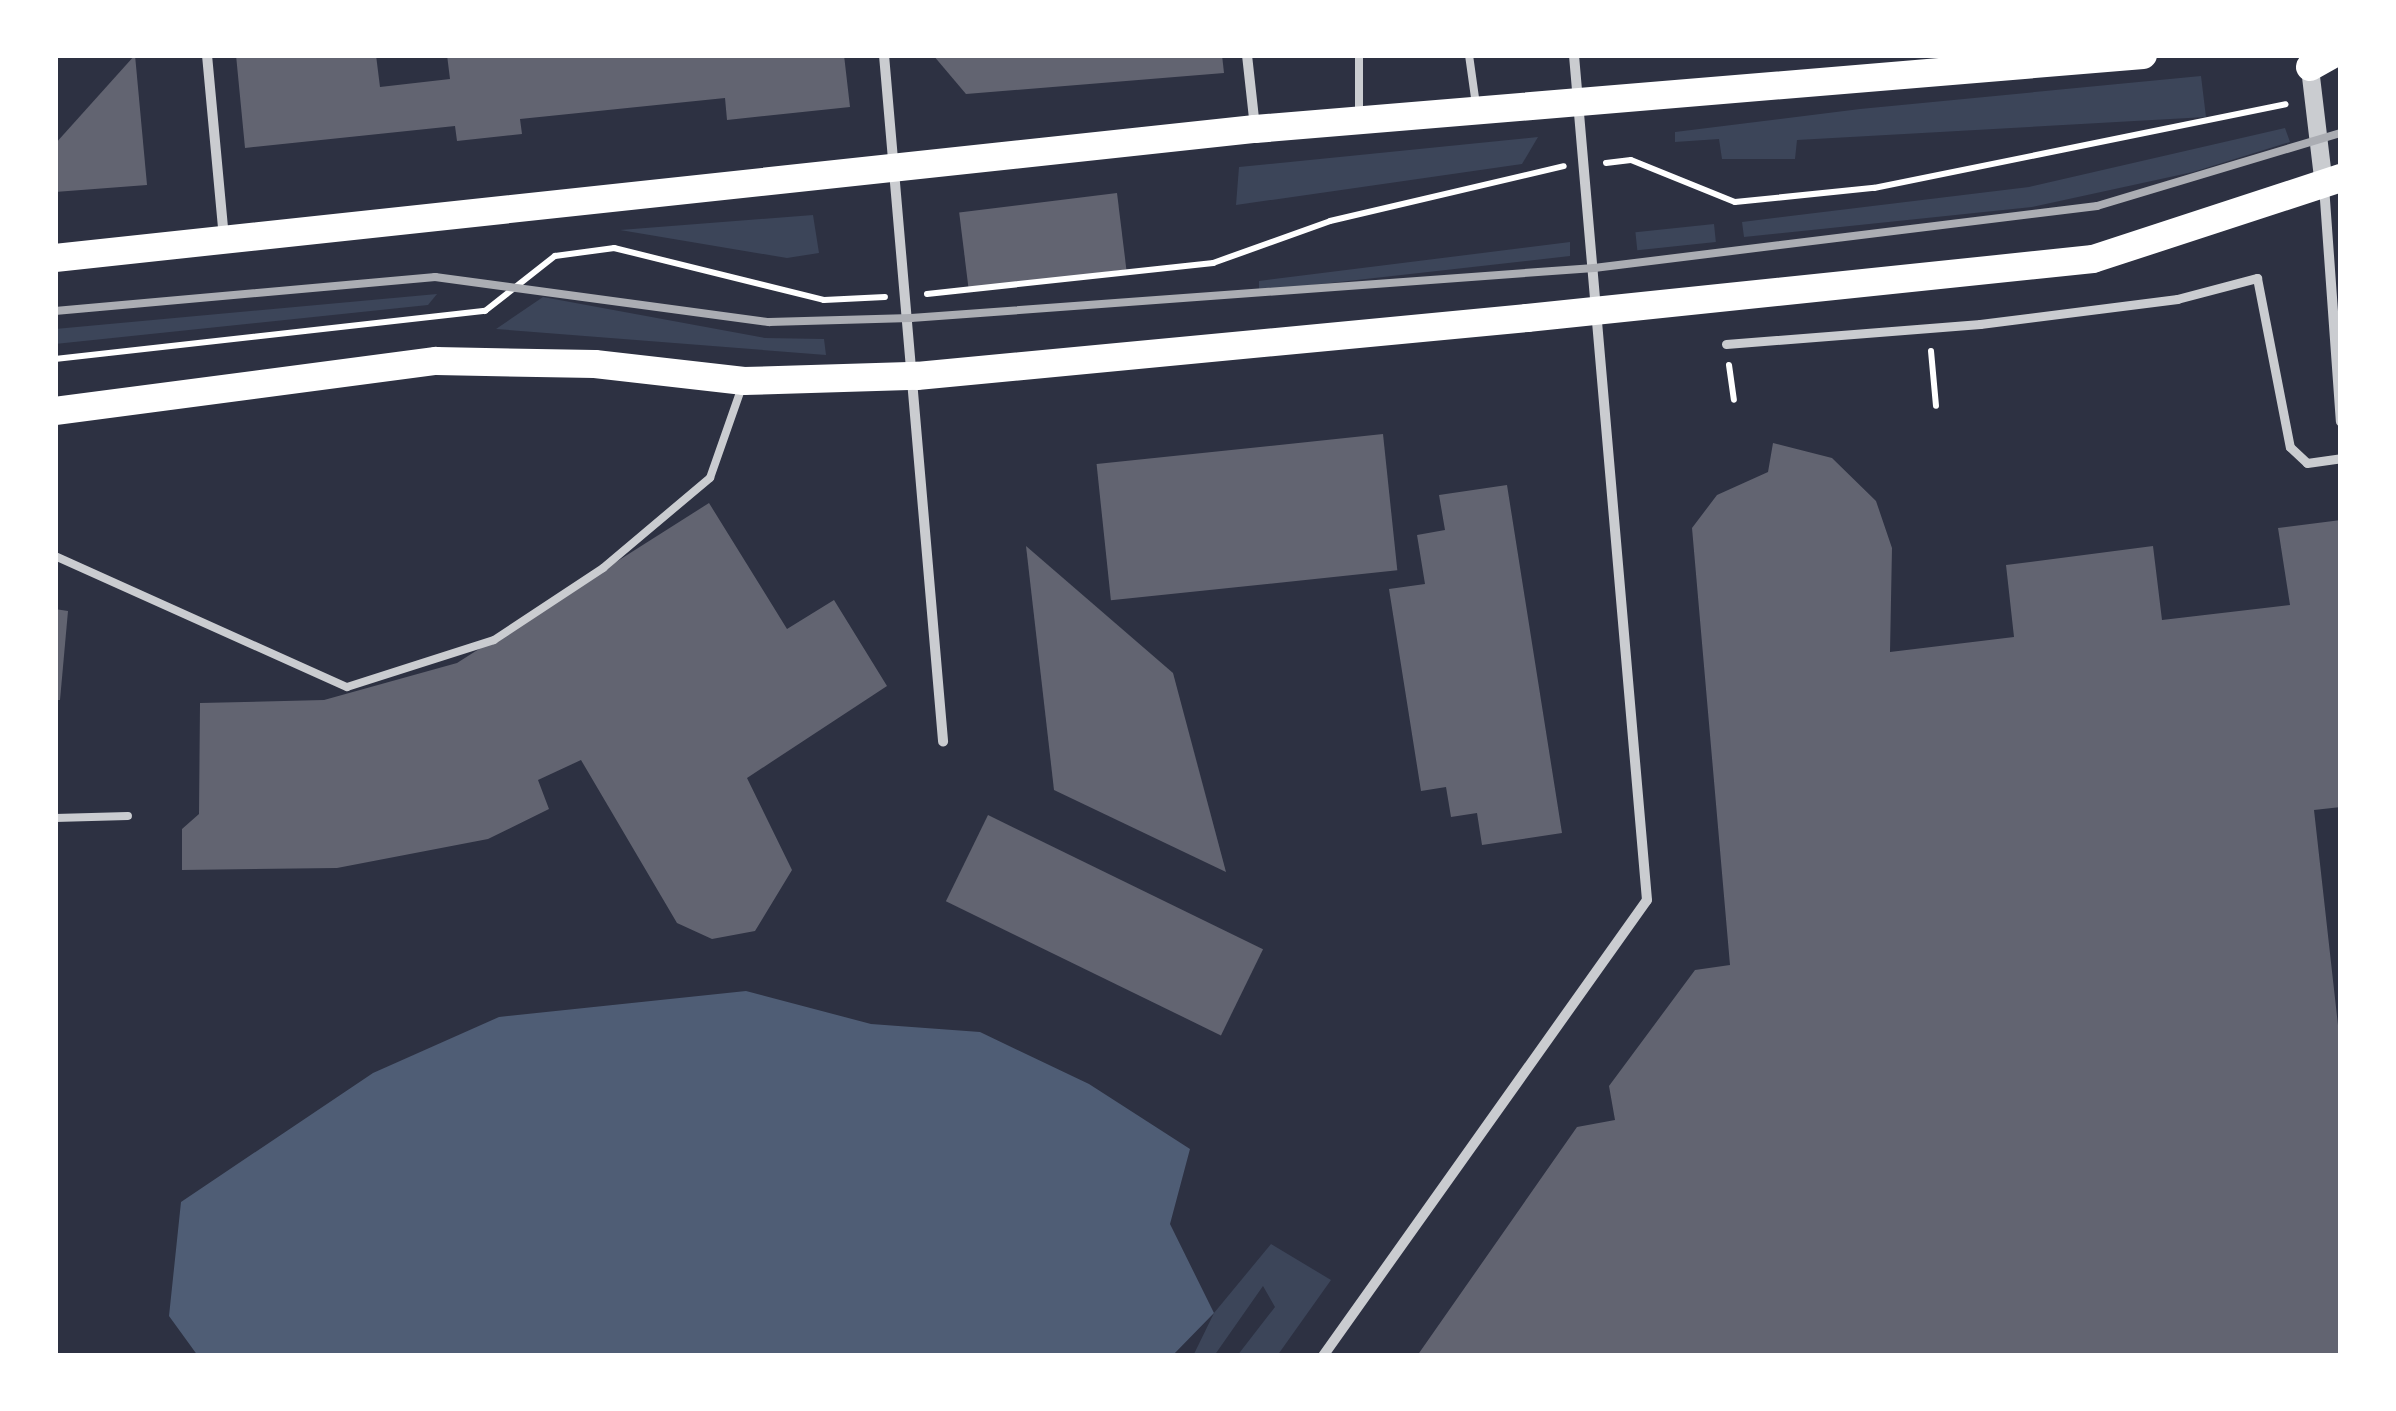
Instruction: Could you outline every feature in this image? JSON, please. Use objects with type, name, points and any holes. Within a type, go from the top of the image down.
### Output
[{"type":"highway","points":[[55,258],[225,244],[1256,129],[1941,61],[2143,55]]},
{"type":"highway","points":[[55,411],[436,361],[595,364],[744,381],[917,376],[1598,310],[2093,259],[2332,182]]},
{"type":"street","points":[[208,55],[225,244]]},
{"type":"street","points":[[884,55],[917,376],[943,741]]},
{"type":"street","points":[[1246,55],[1256,129]]},
{"type":"street","points":[[1323,1356],[1646,900],[1574,55]]},
{"type":"street","points":[[2316,59],[2313,98],[2332,182],[2341,421]]},
{"type":"street","points":[[1726,344],[1929,330],[2176,299],[2257,278],[2290,447],[2307,463],[2341,458]]},
{"type":"lane","points":[[1358,120],[1359,55]]},
{"type":"lane","points":[[1469,55],[1476,108]]},
{"type":"lane","points":[[55,556],[347,688],[494,640],[678,511],[710,478],[744,381]]},
{"type":"lane","points":[[55,818],[128,816]]},
{"type":"path","points":[[55,358],[485,310],[554,256],[614,248],[824,300],[909,295],[1212,262],[1330,221],[1585,164],[1631,160],[1735,202],[1874,188],[2313,98]]},
{"type":"path","points":[[1929,330],[1936,406]]},
{"type":"path","points":[[1726,344],[1734,400]]},
{"type":"shaded area","points":[[2201,76],[2206,117],[1797,140],[1795,159],[1722,159],[1719,139],[1675,142],[1675,132],[1860,109]]},
{"type":"shaded area","points":[[2285,128],[2290,142],[2193,172],[2032,207],[1744,237],[1742,222],[2029,187]]},
{"type":"shaded area","points":[[1538,137],[1522,164],[1236,205],[1239,167]]},
{"type":"shaded area","points":[[813,215],[819,253],[787,258],[620,230]]},
{"type":"shaded area","points":[[1714,224],[1716,242],[1637,250],[1635,232]]},
{"type":"shaded area","points":[[1570,242],[1570,256],[1259,291],[1259,281]]},
{"type":"shaded area","points":[[437,294],[428,305],[55,344],[55,329]]},
{"type":"shaded area","points":[[543,297],[765,338],[824,339],[826,355],[496,329]]},
{"type":"shaded area","points":[[746,991],[871,1024],[980,1032],[1089,1084],[1190,1149],[1170,1224],[1214,1313],[1172,1356],[198,1356],[169,1316],[181,1202],[373,1073],[499,1017]]},
{"type":"shaded area","points":[[1271,1244],[1331,1280],[1277,1356],[1237,1356],[1275,1307],[1263,1286],[1214,1356],[1193,1356],[1214,1313]]},
{"type":"building","points":[[135,55],[147,185],[55,192],[55,144]]},
{"type":"building","points":[[236,55],[376,55],[380,87],[450,79],[447,55],[844,55],[850,107],[727,120],[725,98],[520,119],[522,134],[457,141],[455,126],[245,148]]},
{"type":"building","points":[[933,55],[1222,55],[1224,73],[966,94]]},
{"type":"building","points":[[1117,193],[1126,269],[969,289],[959,212]]},
{"type":"building","points":[[1383,434],[1397,570],[1111,600],[1097,464]]},
{"type":"building","points":[[1773,443],[1832,458],[1876,501],[1892,548],[1890,652],[2014,637],[2006,565],[2153,546],[2162,620],[2290,605],[2278,528],[2341,520],[2341,807],[2314,810],[2341,1052],[2341,1356],[1417,1356],[1577,1127],[1615,1120],[1609,1086],[1695,970],[1730,965],[1692,528],[1717,495],[1768,472]]},
{"type":"building","points":[[1507,485],[1562,833],[1482,845],[1477,813],[1451,817],[1446,787],[1421,791],[1389,589],[1425,584],[1417,535],[1445,530],[1439,495]]},
{"type":"building","points":[[709,503],[787,629],[834,600],[887,686],[747,778],[792,870],[755,931],[712,939],[677,923],[581,760],[538,780],[549,809],[488,839],[337,868],[182,870],[182,829],[199,814],[200,703],[324,700],[457,663]]},
{"type":"building","points":[[1026,546],[1173,673],[1226,872],[1054,790]]},
{"type":"building","points":[[55,609],[68,611],[60,700],[55,700]]},
{"type":"building","points":[[988,815],[1263,949],[1221,1035],[946,901]]},
{"type":"railway","points":[[55,311],[435,277],[769,322],[911,318],[1594,268],[2097,206],[2341,133]]}]
